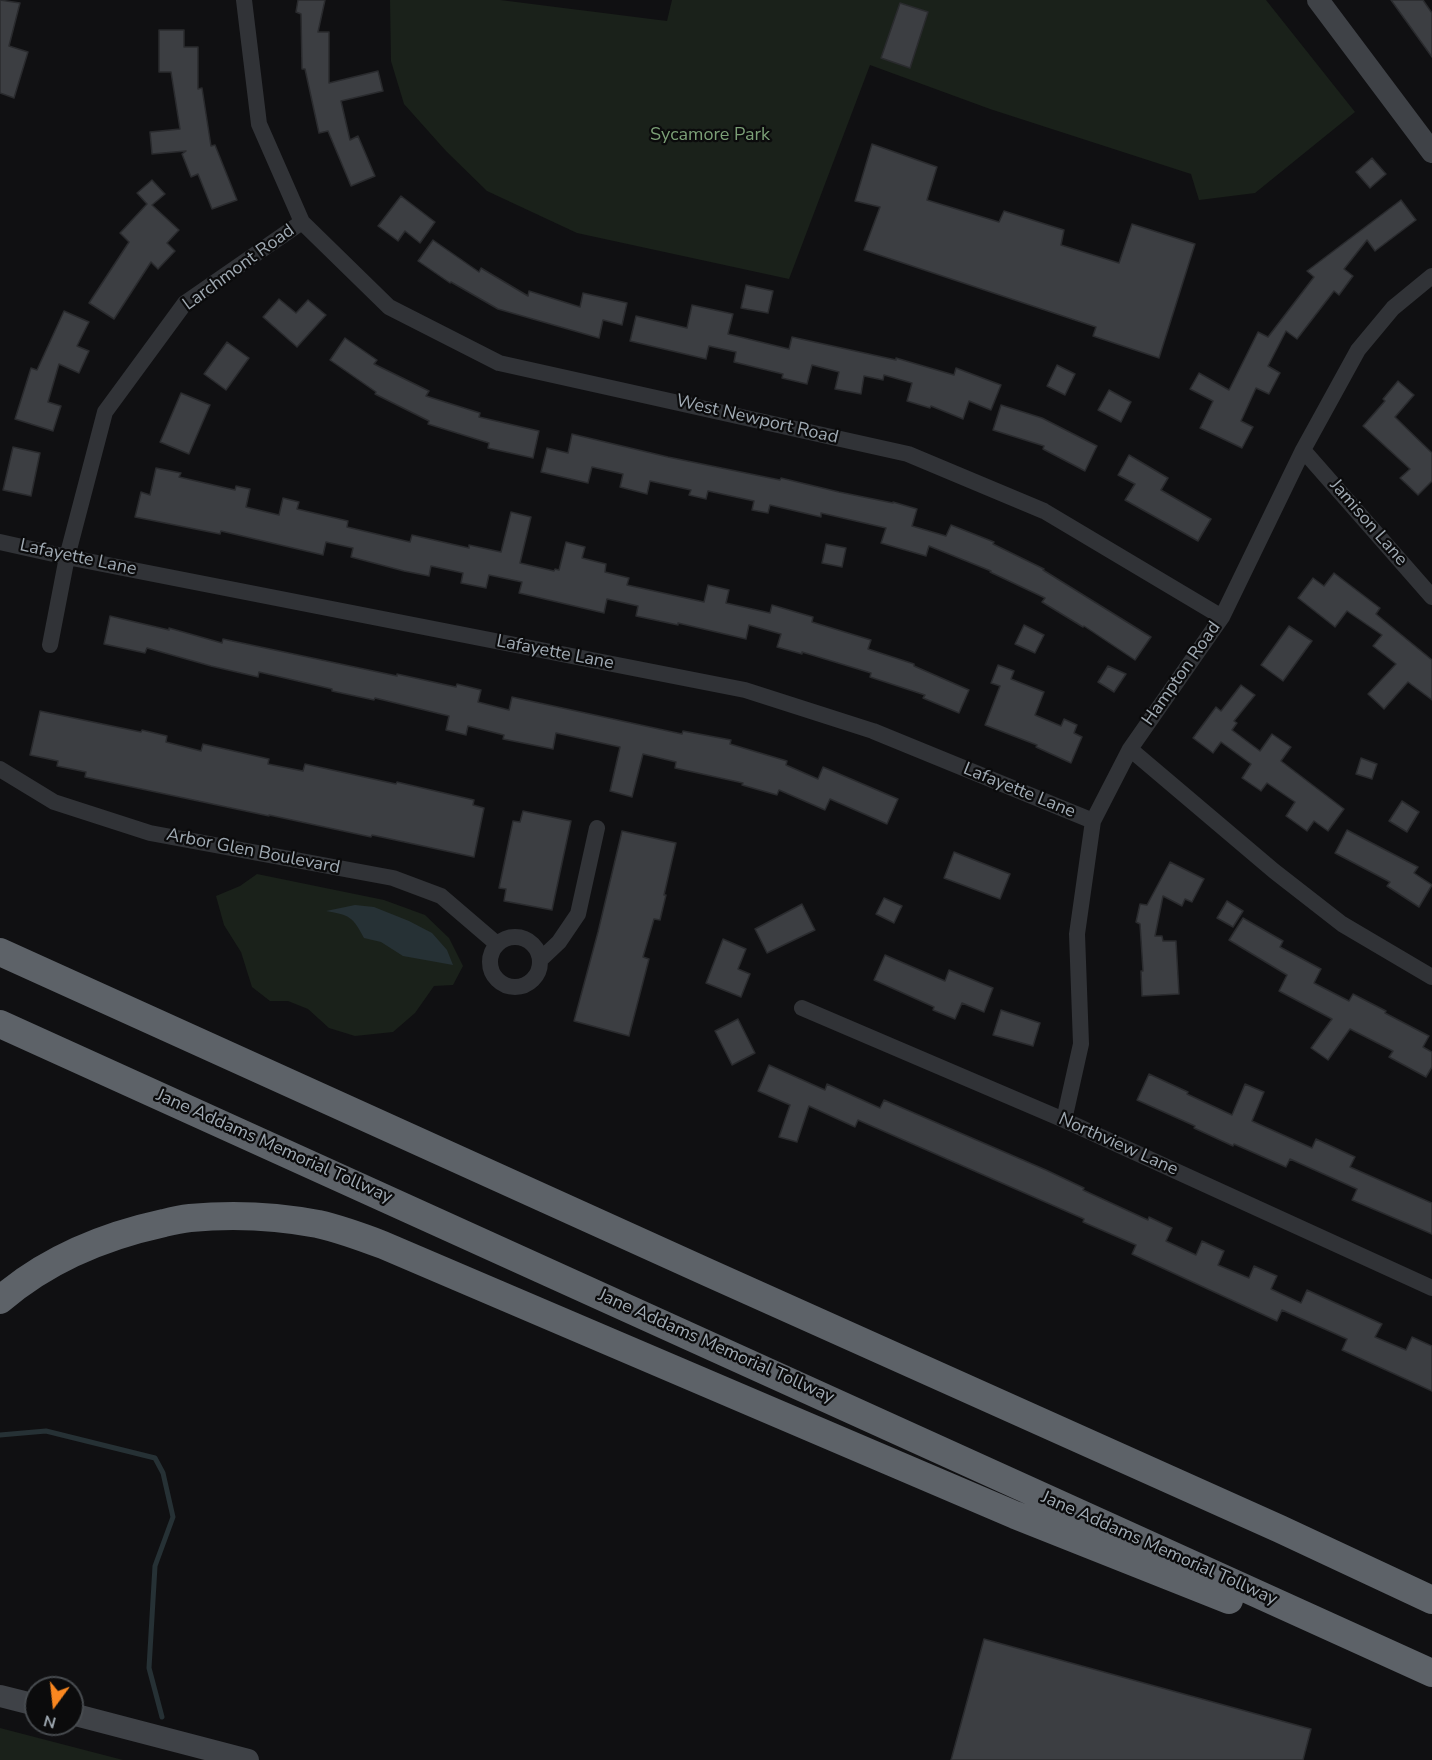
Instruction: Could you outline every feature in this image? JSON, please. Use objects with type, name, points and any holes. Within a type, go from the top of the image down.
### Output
[{"type":"highway","points":[[7,954],[730,1283],[1280,1529],[1432,1600]]},
{"type":"highway","name":"Jane Addams Memorial Tollway","points":[[0,1024],[1432,1673]]},
{"type":"highway","points":[[0,1300],[38,1271],[105,1239],[189,1218],[253,1216],[318,1224],[346,1231],[1015,1515],[1432,1678]]},
{"type":"street","points":[[244,0],[259,124],[302,222]]},
{"type":"street","points":[[1324,3],[1432,152]]},
{"type":"street","name":"Larchmont Road","points":[[50,645],[67,557],[105,412],[185,303],[302,222]]},
{"type":"street","name":"West Newport Road","points":[[302,222],[388,307],[500,363],[908,454],[1044,511],[1222,617]]},
{"type":"street","name":"Hampton Road","points":[[1064,1120],[1081,1044],[1077,934],[1094,821],[1130,749],[1222,617],[1303,450],[1358,350],[1393,308],[1432,276]]},
{"type":"street","name":"Jamison Lane","points":[[1303,450],[1432,597]]},
{"type":"street","name":"Lafayette Lane","points":[[0,542],[745,690],[873,731],[1094,821]]},
{"type":"street","points":[[1130,749],[1274,872],[1342,924],[1432,977]]},
{"type":"street","name":"Arbor Glen Boulevard","points":[[0,770],[54,802],[150,833],[393,878],[441,896],[497,944]]},
{"type":"street","points":[[540,960],[559,942],[578,914],[597,828]]},
{"type":"street","points":[[513,937],[530,942],[536,948],[540,960],[535,976],[522,985],[504,984],[494,974],[491,966],[491,957],[497,944],[513,937]]},
{"type":"street","name":"Northview Lane","points":[[802,1008],[1064,1120],[1432,1288]]},
{"type":"street","points":[[0,1696],[24,1702]]},
{"type":"street","points":[[84,1717],[248,1760]]},
{"type":"green space","name":"Sycamore Park","points":[[390,0],[500,0],[667,21],[672,0],[1266,0],[1355,112],[1255,193],[1199,200],[1191,174],[990,109],[870,65],[789,279],[577,233],[487,191],[446,151],[404,104],[391,61]]},
{"type":"green space","points":[[257,874],[384,900],[425,915],[449,938],[463,966],[453,985],[434,986],[415,1013],[393,1032],[355,1036],[329,1028],[308,1009],[288,1001],[270,1001],[252,987],[241,952],[224,925],[216,896],[240,886]]},
{"type":"green space","points":[[0,1728],[123,1760],[0,1760]]},
{"type":"shaded area","points":[[355,905],[374,907],[432,933],[447,950],[453,965],[403,956],[381,942],[364,938],[350,918],[326,911]]},
{"type":"building","points":[[0,0],[20,3],[9,46],[28,52],[14,98],[0,93]]},
{"type":"building","points":[[298,0],[325,0],[318,32],[329,32],[329,83],[378,71],[383,91],[341,101],[350,140],[358,136],[375,176],[351,186],[328,131],[319,133],[305,69],[302,69],[301,14],[296,12]]},
{"type":"building","points":[[1391,0],[1423,0],[1432,13],[1432,57]]},
{"type":"building","points":[[900,3],[928,12],[910,68],[881,58]]},
{"type":"building","points":[[159,30],[184,30],[184,47],[198,47],[198,89],[202,88],[211,146],[215,145],[237,200],[212,209],[198,174],[191,177],[182,154],[186,151],[152,154],[150,132],[180,129],[171,72],[159,72]]},
{"type":"building","points":[[872,144],[937,167],[927,200],[999,222],[1004,211],[1064,230],[1061,245],[1119,263],[1132,224],[1195,244],[1159,358],[1093,336],[1096,327],[864,250],[880,207],[855,201]]},
{"type":"building","points":[[1372,158],[1386,174],[1370,188],[1356,172]]},
{"type":"building","points":[[152,180],[165,194],[152,205],[179,230],[167,243],[175,251],[158,269],[151,262],[114,319],[89,303],[129,242],[120,233],[147,204],[137,193]]},
{"type":"building","points":[[401,196],[435,222],[420,243],[405,231],[398,241],[378,226]]},
{"type":"building","points":[[1401,200],[1416,220],[1375,251],[1367,240],[1344,269],[1353,276],[1339,295],[1334,291],[1297,339],[1286,331],[1268,366],[1280,373],[1269,394],[1256,388],[1241,421],[1253,427],[1242,448],[1200,428],[1213,401],[1190,389],[1199,373],[1229,390],[1258,332],[1268,337],[1314,277],[1307,271]]},
{"type":"building","points":[[433,240],[479,272],[481,268],[528,296],[529,291],[580,307],[583,293],[627,303],[622,325],[603,320],[599,338],[498,309],[450,283],[418,261]]},
{"type":"building","points":[[746,285],[773,291],[768,313],[741,308]]},
{"type":"building","points":[[279,299],[296,313],[308,300],[326,315],[297,347],[263,317]]},
{"type":"building","points":[[692,305],[733,314],[728,334],[789,349],[792,337],[896,360],[896,358],[954,375],[956,368],[1001,385],[991,410],[969,401],[963,419],[931,406],[930,408],[907,401],[912,383],[884,375],[883,380],[864,376],[861,394],[835,389],[839,372],[812,365],[807,384],[782,378],[783,374],[734,362],[736,352],[709,346],[706,359],[630,341],[636,316],[687,328]]},
{"type":"building","points":[[64,311],[89,322],[77,346],[89,351],[79,373],[59,364],[48,402],[61,406],[53,431],[15,419],[31,368],[37,370]]},
{"type":"building","points":[[345,338],[377,360],[374,364],[429,391],[426,396],[480,413],[479,417],[539,431],[533,458],[488,448],[489,443],[428,424],[429,421],[375,394],[376,392],[330,360]]},
{"type":"building","points":[[227,342],[249,358],[226,390],[204,374]]},
{"type":"building","points":[[1057,365],[1075,374],[1065,395],[1047,386]]},
{"type":"building","points":[[1398,381],[1414,395],[1395,417],[1432,453],[1432,481],[1418,495],[1400,478],[1410,469],[1363,426],[1385,401],[1383,399]]},
{"type":"building","points":[[1109,390],[1131,402],[1121,422],[1098,410]]},
{"type":"building","points":[[181,393],[210,405],[189,454],[160,442]]},
{"type":"building","points":[[1001,405],[1042,418],[1097,446],[1085,471],[1043,449],[1044,446],[993,430]]},
{"type":"building","points":[[572,434],[668,457],[780,480],[781,478],[917,509],[912,526],[946,536],[951,525],[994,542],[993,544],[1044,569],[1151,637],[1135,660],[1084,626],[1042,602],[1045,598],[991,571],[929,546],[926,556],[881,543],[886,528],[821,513],[821,517],[770,505],[768,513],[752,510],[754,501],[708,491],[706,499],[689,495],[691,490],[650,481],[647,494],[620,487],[623,474],[592,467],[588,483],[541,472],[547,448],[568,453]]},
{"type":"building","points":[[13,447],[40,453],[31,496],[3,490]]},
{"type":"building","points":[[1129,455],[1168,478],[1161,490],[1211,519],[1198,541],[1125,500],[1135,484],[1118,475]]},
{"type":"building","points":[[156,468],[181,473],[179,477],[235,490],[236,486],[250,489],[246,507],[279,515],[283,498],[299,502],[297,509],[348,521],[347,527],[410,542],[412,535],[469,548],[469,545],[501,552],[511,512],[531,517],[520,563],[554,571],[559,570],[566,542],[585,547],[582,558],[606,564],[605,572],[629,578],[627,585],[704,602],[708,585],[729,590],[726,603],[770,613],[772,605],[813,617],[812,622],[871,640],[868,649],[914,664],[914,666],[969,690],[959,713],[923,698],[925,695],[870,677],[871,673],[802,652],[802,654],[777,647],[781,634],[749,625],[746,639],[636,616],[638,606],[607,599],[604,613],[519,593],[522,582],[489,575],[486,588],[461,583],[463,573],[431,566],[429,576],[404,571],[351,557],[353,548],[326,542],[323,555],[221,531],[220,534],[135,517],[141,492],[150,495]]},
{"type":"building","points":[[826,544],[846,548],[842,567],[822,563]]},
{"type":"building","points":[[1334,573],[1380,608],[1376,614],[1432,660],[1432,700],[1408,682],[1384,709],[1368,694],[1396,664],[1373,646],[1382,635],[1347,611],[1335,627],[1298,598],[1313,578],[1324,586]]},
{"type":"building","points":[[110,616],[169,630],[169,628],[222,643],[223,639],[397,676],[397,674],[456,687],[457,684],[481,690],[478,702],[509,710],[512,697],[682,734],[683,731],[731,740],[730,744],[787,761],[786,765],[818,779],[823,767],[898,799],[887,824],[830,799],[825,810],[779,790],[777,795],[742,785],[743,783],[675,768],[676,762],[643,754],[632,797],[610,791],[620,747],[556,733],[553,749],[503,739],[504,735],[468,726],[466,735],[446,730],[449,716],[375,698],[374,700],[332,691],[332,689],[259,672],[258,677],[147,648],[145,653],[104,644]]},
{"type":"building","points":[[1024,625],[1044,635],[1035,653],[1015,644]]},
{"type":"building","points":[[1289,626],[1312,641],[1283,681],[1261,665]]},
{"type":"building","points":[[998,665],[1014,671],[1011,679],[1044,692],[1035,715],[1061,726],[1064,719],[1077,725],[1074,733],[1082,737],[1071,763],[1036,747],[1037,745],[985,725],[1000,686],[991,683]]},
{"type":"building","points":[[1108,666],[1126,674],[1114,692],[1098,682]]},
{"type":"building","points":[[1241,685],[1255,695],[1234,721],[1237,723],[1232,730],[1260,751],[1272,734],[1291,747],[1281,761],[1344,809],[1328,831],[1314,821],[1307,831],[1286,816],[1295,802],[1267,783],[1261,791],[1242,778],[1251,764],[1221,742],[1213,753],[1193,738],[1216,707],[1221,711]]},
{"type":"building","points":[[40,711],[167,736],[166,742],[201,751],[203,744],[269,759],[268,764],[303,771],[305,764],[474,800],[473,805],[484,808],[474,857],[85,777],[86,772],[57,766],[58,761],[30,755]]},
{"type":"building","points":[[1361,758],[1377,764],[1372,779],[1356,774]]},
{"type":"building","points":[[1402,801],[1419,812],[1407,832],[1389,821]]},
{"type":"building","points":[[523,811],[571,821],[552,910],[504,901],[506,889],[499,888],[513,821],[520,822]]},
{"type":"building","points":[[1347,830],[1418,867],[1414,873],[1432,885],[1419,907],[1387,886],[1390,882],[1335,853]]},
{"type":"building","points":[[622,831],[676,843],[660,920],[654,919],[643,957],[649,959],[629,1036],[574,1021]]},
{"type":"building","points":[[954,852],[1010,874],[1000,899],[944,878]]},
{"type":"building","points":[[1170,862],[1204,879],[1192,902],[1185,899],[1182,906],[1163,896],[1155,936],[1162,936],[1163,941],[1176,941],[1179,994],[1142,996],[1140,924],[1136,922],[1140,904],[1147,905]]},
{"type":"building","points":[[884,898],[902,906],[894,923],[876,914]]},
{"type":"building","points":[[1227,901],[1243,911],[1233,927],[1217,918]]},
{"type":"building","points":[[802,904],[815,930],[767,953],[755,929]]},
{"type":"building","points":[[1243,918],[1283,941],[1280,947],[1321,969],[1314,983],[1349,1001],[1353,994],[1429,1036],[1423,1047],[1432,1052],[1432,1067],[1426,1077],[1389,1057],[1393,1051],[1350,1029],[1328,1060],[1311,1048],[1332,1019],[1279,991],[1287,975],[1229,940]]},
{"type":"building","points":[[723,939],[746,949],[738,969],[750,974],[741,997],[706,983]]},
{"type":"building","points":[[885,955],[945,981],[949,970],[993,988],[984,1012],[962,1003],[955,1019],[874,980]]},
{"type":"building","points":[[1001,1010],[1040,1023],[1033,1046],[993,1035]]},
{"type":"building","points":[[738,1019],[755,1053],[732,1065],[715,1031]]},
{"type":"building","points":[[769,1065],[825,1090],[827,1084],[880,1108],[884,1100],[1046,1170],[1148,1220],[1149,1217],[1172,1228],[1166,1241],[1196,1255],[1202,1241],[1224,1251],[1218,1265],[1249,1278],[1254,1266],[1277,1276],[1271,1289],[1301,1303],[1307,1290],[1382,1324],[1375,1337],[1406,1350],[1412,1337],[1432,1346],[1432,1391],[1342,1350],[1347,1339],[1282,1310],[1277,1321],[1132,1254],[1136,1245],[1083,1222],[1084,1219],[858,1120],[855,1127],[809,1106],[797,1142],[779,1137],[790,1105],[758,1091]]},
{"type":"building","points":[[1149,1074],[1232,1115],[1245,1084],[1264,1092],[1252,1121],[1312,1148],[1316,1139],[1355,1157],[1350,1167],[1432,1203],[1432,1234],[1352,1200],[1357,1189],[1290,1159],[1286,1167],[1234,1144],[1233,1146],[1137,1100]]},
{"type":"building","points":[[984,1639],[1311,1729],[1303,1760],[951,1760]]},
{"type":"waterway","points":[[0,1435],[46,1431],[155,1458],[163,1473],[173,1517],[155,1566],[149,1668],[162,1717]]}]
